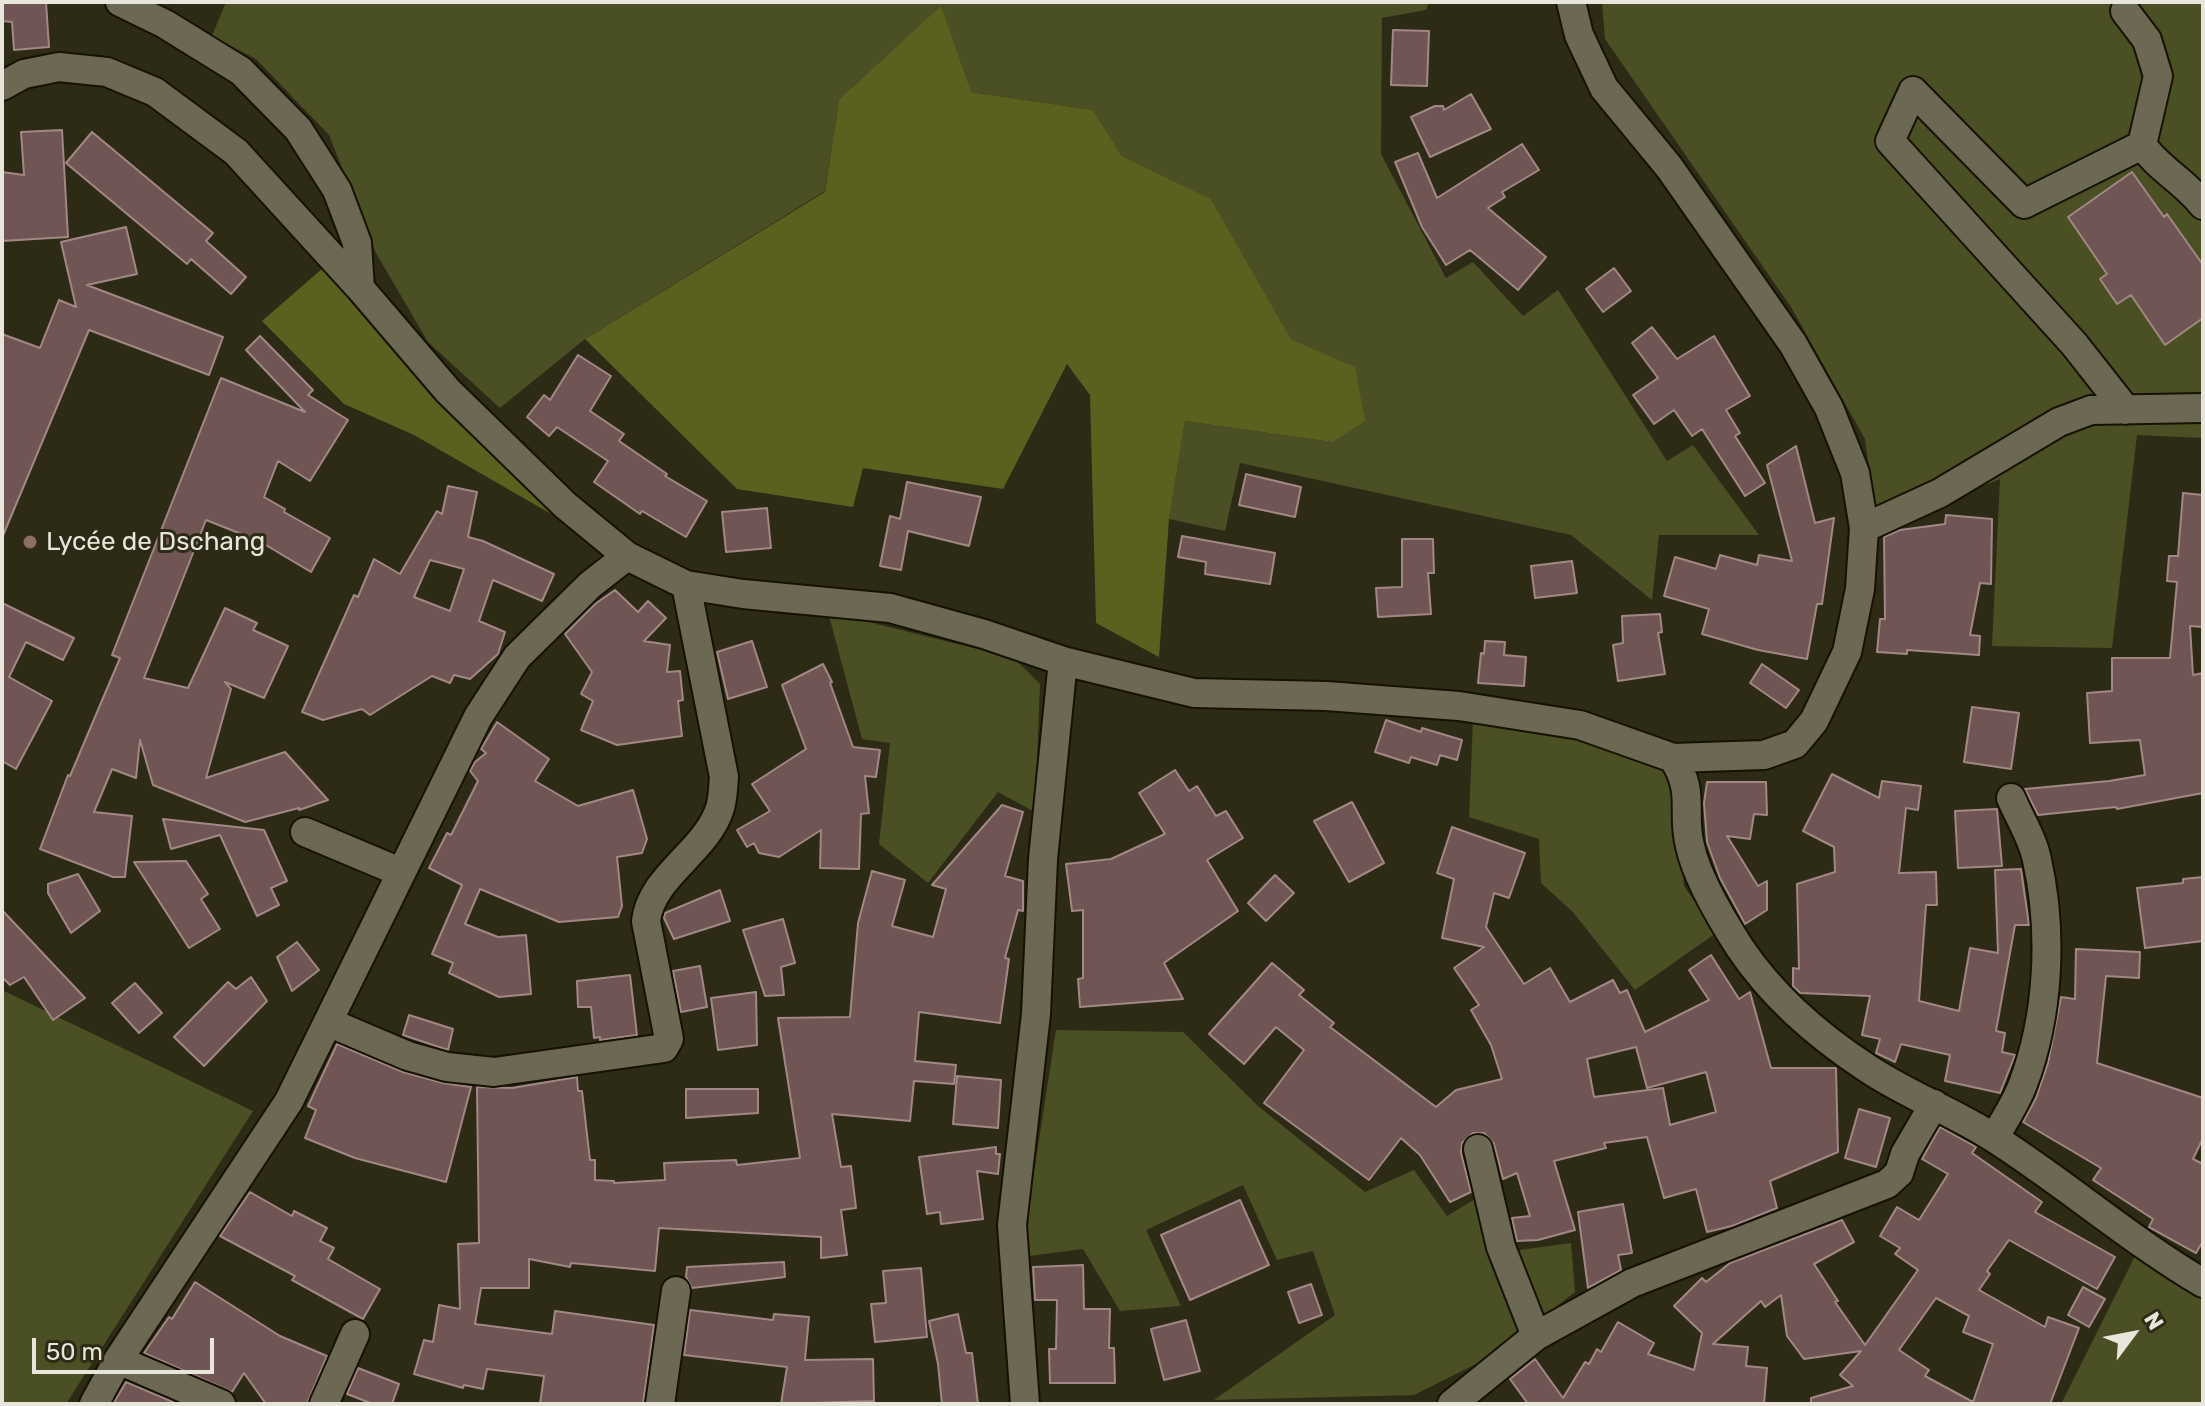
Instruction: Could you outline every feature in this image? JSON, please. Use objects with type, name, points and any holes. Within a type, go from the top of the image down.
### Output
[{"type":"street","points":[[120,2],[165,24],[241,71],[298,129],[337,190],[357,243],[360,288]]},
{"type":"street","points":[[2,86],[24,74],[59,67],[107,72],[155,92],[236,152],[360,288],[448,391],[565,505],[627,556],[686,585],[743,594],[890,608],[984,634],[1063,661],[1194,693],[1326,696],[1459,706],[1580,725],[1673,758],[1764,755],[1795,744],[1814,721],[1847,652],[1860,589],[1864,528],[1855,473],[1829,408],[1793,344],[1669,167],[1604,88],[1579,35],[1571,2]]},
{"type":"street","points":[[2125,11],[2147,40],[2158,76],[2142,145],[2153,161],[2194,193],[2203,205]]},
{"type":"street","points":[[2126,410],[2074,344],[1890,141],[1913,91],[2024,204],[2142,145]]},
{"type":"street","points":[[1864,528],[1940,493],[2059,422],[2091,410],[2203,408]]},
{"type":"street","points":[[94,1404],[118,1360],[289,1101],[478,717],[517,657],[590,585],[627,556]]},
{"type":"street","points":[[328,1022],[408,1056],[447,1067],[494,1072],[664,1048],[669,1039],[646,921],[648,904],[707,832],[720,809],[724,777],[686,585]]},
{"type":"street","points":[[1025,1404],[1012,1225],[1036,1014],[1043,859],[1063,661]]},
{"type":"street","points":[[1673,758],[1684,775],[1688,790],[1689,845],[1711,897],[1741,950],[1789,1009],[1868,1069],[1994,1138],[2162,1259],[2203,1283]]},
{"type":"street","points":[[1994,1138],[2022,1087],[2035,1046],[2043,999],[2046,935],[2037,858],[2011,798]]},
{"type":"street","points":[[305,832],[400,872]]},
{"type":"street","points":[[1452,1404],[1536,1336],[1632,1283],[1887,1184],[1899,1173],[1905,1154],[1934,1104]]},
{"type":"street","points":[[1478,1149],[1501,1247],[1536,1336]]},
{"type":"street","points":[[660,1404],[676,1291]]},
{"type":"street","points":[[324,1404],[355,1334]]},
{"type":"street","points":[[118,1360],[221,1404]]},
{"type":"green space","points":[[226,2],[1429,2],[1426,10],[1382,18],[1381,154],[1446,278],[1473,262],[1523,316],[1558,290],[1667,461],[1693,445],[1759,535],[1659,535],[1652,600],[1571,535],[1240,463],[1225,531],[1169,519],[1185,421],[1332,442],[1355,367],[1291,339],[1211,199],[1122,156],[1093,110],[971,92],[839,100],[825,191],[585,339],[500,408],[428,342],[376,253],[329,135],[256,59],[212,36]]},
{"type":"green space","points":[[1602,2],[2203,2],[2203,438],[2137,435],[2112,648],[1992,646],[2000,479],[1877,529],[1865,439],[1791,307],[1605,39]]},
{"type":"green space","points":[[941,6],[971,92],[1093,110],[1122,156],[1211,199],[1291,339],[1355,367],[1365,421],[1332,442],[1185,421],[1169,519],[1159,657],[1096,623],[1090,395],[1067,364],[1003,489],[863,468],[853,507],[737,489],[585,339],[825,192],[839,100]]},
{"type":"green space","points":[[323,268],[553,515],[414,435],[344,404],[262,321]]},
{"type":"green space","points":[[828,612],[1014,658],[1040,684],[1035,812],[998,792],[928,883],[879,844],[890,743],[862,739]]},
{"type":"green space","points":[[1473,720],[1622,746],[1669,769],[1684,886],[1716,933],[1635,990],[1572,911],[1541,883],[1539,839],[1469,817]]},
{"type":"green space","points":[[2,990],[253,1111],[66,1404],[2,1404]]},
{"type":"green space","points":[[1056,1030],[1183,1032],[1258,1106],[1365,1192],[1414,1170],[1447,1216],[1482,1195],[1498,1253],[1571,1243],[1575,1292],[1494,1355],[1414,1395],[1214,1400],[1335,1315],[1313,1251],[1277,1260],[1243,1185],[1146,1230],[1181,1306],[1120,1311],[1083,1249],[1021,1257]]},
{"type":"green space","points":[[2135,1256],[2203,1297],[2203,1404],[2061,1404]]},
{"type":"building","points":[[2,2],[46,2],[49,47],[14,50],[12,22],[2,21]]},
{"type":"building","points":[[1393,30],[1429,31],[1427,86],[1391,85]]},
{"type":"building","points":[[1471,94],[1491,129],[1430,157],[1411,117],[1435,106],[1443,106],[1444,110]]},
{"type":"building","points":[[62,130],[68,237],[2,241],[2,172],[24,175],[21,132]]},
{"type":"building","points":[[92,132],[213,233],[206,241],[246,277],[231,294],[191,259],[187,264],[66,163]]},
{"type":"building","points":[[1522,144],[1539,170],[1502,192],[1505,197],[1488,208],[1546,257],[1518,290],[1470,250],[1446,265],[1422,227],[1395,162],[1418,153],[1437,198]]},
{"type":"building","points":[[2132,172],[2203,265],[2203,318],[2165,345],[2131,295],[2117,304],[2100,279],[2107,274],[2068,217]]},
{"type":"building","points":[[126,227],[137,274],[87,285],[223,337],[209,375],[89,330],[2,538],[2,334],[40,348],[59,300],[76,307],[61,242]]},
{"type":"building","points":[[1614,268],[1631,291],[1603,312],[1586,289]]},
{"type":"building","points":[[1652,327],[1677,359],[1714,336],[1750,396],[1726,410],[1740,433],[1735,436],[1765,483],[1745,496],[1702,429],[1692,436],[1674,410],[1654,424],[1633,395],[1658,378],[1632,343]]},
{"type":"building","points":[[260,336],[313,390],[308,395],[348,420],[310,481],[278,461],[264,497],[330,538],[311,572],[259,541],[206,520],[144,678],[188,688],[225,608],[257,623],[253,630],[288,646],[264,698],[225,682],[231,689],[206,778],[285,752],[328,800],[245,822],[153,785],[140,740],[136,778],[112,769],[94,812],[132,816],[125,877],[113,877],[40,849],[68,775],[120,658],[112,655],[221,378],[305,412],[246,350]]},
{"type":"building","points":[[578,355],[611,376],[590,411],[624,434],[619,441],[667,474],[665,476],[707,501],[686,537],[642,511],[640,514],[594,482],[608,461],[557,427],[549,436],[527,417],[544,395],[550,400]]},
{"type":"building","points":[[1796,446],[1815,523],[1834,518],[1822,604],[1817,604],[1807,659],[1758,650],[1702,634],[1709,609],[1664,596],[1675,557],[1716,569],[1720,555],[1757,565],[1759,555],[1792,561],[1767,465]]},
{"type":"building","points":[[1246,474],[1301,487],[1295,517],[1239,505]]},
{"type":"building","points":[[907,482],[981,497],[969,546],[908,531],[901,570],[880,566],[890,516],[900,519]]},
{"type":"building","points":[[448,486],[477,492],[468,537],[554,574],[542,601],[493,580],[479,621],[505,632],[498,654],[470,679],[454,675],[450,683],[432,676],[370,715],[362,709],[323,720],[302,712],[354,595],[358,597],[374,559],[400,574],[437,511],[442,514]],"holes":[[[430,560],[464,569],[450,611],[414,597]]]},
{"type":"building","points":[[2183,493],[2203,495],[2203,627],[2190,626],[2193,675],[2203,673],[2203,793],[2117,809],[2038,815],[2025,789],[2145,775],[2140,740],[2090,743],[2087,693],[2112,691],[2112,658],[2170,658],[2177,582],[2167,581],[2169,556],[2178,556]]},
{"type":"building","points":[[767,508],[771,548],[726,552],[722,512]]},
{"type":"building","points":[[1946,515],[1992,519],[1991,584],[1980,583],[1970,635],[1980,636],[1979,655],[1907,650],[1907,654],[1877,652],[1880,619],[1885,619],[1884,537],[1900,530],[1945,524]]},
{"type":"building","points":[[1182,536],[1275,553],[1270,584],[1205,574],[1206,562],[1178,557]]},
{"type":"building","points":[[1402,539],[1433,539],[1434,573],[1428,573],[1431,614],[1378,617],[1376,588],[1402,587]]},
{"type":"building","points":[[1572,561],[1577,593],[1535,598],[1531,566]]},
{"type":"building","points":[[615,590],[638,612],[648,601],[666,618],[644,641],[670,645],[667,672],[680,671],[683,700],[678,701],[682,736],[617,745],[581,730],[593,701],[581,694],[592,672],[565,634],[595,604]]},
{"type":"building","points":[[2,603],[74,638],[63,660],[26,642],[9,677],[52,701],[16,769],[2,761]]},
{"type":"building","points":[[1660,614],[1662,632],[1658,633],[1665,674],[1618,681],[1613,645],[1623,643],[1622,616]]},
{"type":"building","points":[[752,641],[767,687],[728,699],[717,652]]},
{"type":"building","points":[[1485,641],[1505,642],[1504,655],[1526,657],[1524,686],[1478,683]]},
{"type":"building","points":[[823,664],[853,747],[880,750],[876,777],[865,776],[869,813],[861,814],[859,869],[820,868],[821,830],[779,857],[759,853],[754,843],[747,847],[737,830],[770,811],[752,784],[806,749],[782,685]]},
{"type":"building","points":[[1762,664],[1799,690],[1786,708],[1750,683]]},
{"type":"building","points":[[1972,707],[2019,713],[2011,769],[1964,762]]},
{"type":"building","points":[[1386,720],[1421,732],[1422,728],[1462,740],[1457,760],[1440,755],[1437,765],[1411,757],[1409,763],[1375,752]]},
{"type":"building","points":[[497,722],[549,759],[535,781],[578,806],[633,790],[647,839],[642,853],[617,857],[622,906],[618,917],[559,922],[480,889],[465,924],[498,937],[526,935],[531,994],[499,997],[449,973],[453,963],[432,954],[462,885],[429,868],[447,833],[451,835],[478,781],[470,771],[486,753],[481,749]]},
{"type":"building","points":[[1175,770],[1189,791],[1197,786],[1216,816],[1226,811],[1243,838],[1207,860],[1238,911],[1164,963],[1183,999],[1080,1007],[1078,979],[1083,978],[1083,910],[1072,911],[1066,864],[1111,859],[1165,834],[1139,793]]},
{"type":"building","points":[[1832,774],[1879,798],[1882,781],[1921,786],[1918,810],[1906,808],[1899,873],[1936,872],[1937,905],[1926,905],[1919,1001],[1959,1011],[1970,948],[1998,953],[1995,870],[2021,869],[2029,925],[2015,925],[1996,1031],[2005,1033],[2002,1052],[2015,1055],[2000,1093],[1945,1081],[1950,1055],[1901,1044],[1895,1062],[1876,1053],[1880,1039],[1862,1035],[1870,996],[1800,993],[1793,986],[1793,968],[1799,969],[1797,884],[1835,872],[1834,847],[1803,831]]},
{"type":"building","points":[[1707,782],[1766,782],[1767,815],[1754,814],[1750,839],[1727,836],[1758,886],[1767,881],[1767,910],[1745,924],[1720,878],[1707,842],[1704,803]]},
{"type":"building","points":[[1352,802],[1384,863],[1349,882],[1314,821]]},
{"type":"building","points":[[1002,805],[1023,812],[1005,876],[1023,881],[1023,911],[1018,910],[1005,958],[1009,959],[1000,1023],[919,1012],[915,1061],[956,1065],[954,1084],[914,1081],[910,1121],[832,1114],[841,1167],[851,1166],[856,1208],[841,1210],[847,1255],[821,1258],[821,1237],[659,1228],[655,1271],[571,1263],[570,1267],[529,1259],[529,1288],[481,1288],[475,1324],[552,1334],[555,1311],[654,1325],[643,1404],[540,1404],[544,1376],[487,1369],[483,1389],[464,1385],[463,1388],[414,1374],[424,1340],[433,1342],[439,1305],[460,1309],[458,1244],[479,1243],[477,1087],[512,1088],[577,1077],[578,1091],[582,1091],[590,1160],[595,1160],[595,1180],[614,1183],[665,1180],[664,1163],[736,1160],[737,1165],[800,1158],[778,1018],[850,1017],[858,923],[872,871],[905,880],[892,926],[933,937],[946,889],[932,885]]},
{"type":"building","points":[[1997,809],[2002,866],[1958,868],[1955,811]]},
{"type":"building","points":[[163,819],[264,830],[287,881],[271,888],[279,905],[257,916],[220,835],[171,849]]},
{"type":"building","points":[[1452,827],[1525,853],[1509,898],[1494,893],[1486,927],[1524,984],[1550,968],[1570,1002],[1613,980],[1620,993],[1627,990],[1645,1032],[1709,1000],[1689,970],[1711,955],[1739,999],[1750,992],[1771,1068],[1836,1068],[1838,1152],[1770,1181],[1777,1208],[1732,1226],[1707,1232],[1696,1189],[1664,1198],[1647,1137],[1604,1143],[1606,1148],[1554,1161],[1575,1230],[1538,1240],[1517,1241],[1512,1218],[1530,1216],[1517,1173],[1503,1179],[1494,1144],[1484,1133],[1473,1133],[1462,1143],[1461,1153],[1471,1192],[1450,1202],[1420,1155],[1401,1138],[1369,1180],[1264,1103],[1304,1050],[1276,1027],[1244,1064],[1209,1034],[1272,963],[1304,990],[1299,995],[1334,1023],[1330,1027],[1436,1107],[1456,1090],[1502,1079],[1491,1045],[1471,1010],[1479,1005],[1454,968],[1484,947],[1442,938],[1454,879],[1437,873]],"holes":[[[1636,1047],[1647,1088],[1706,1072],[1716,1112],[1670,1125],[1663,1088],[1594,1097],[1587,1059]]]},
{"type":"building","points":[[186,861],[208,894],[201,899],[220,929],[189,948],[134,862]]},
{"type":"building","points":[[78,874],[100,911],[71,933],[48,893],[48,884]]},
{"type":"building","points":[[1275,875],[1294,893],[1266,921],[1248,903]]},
{"type":"building","points":[[2203,877],[2203,941],[2145,948],[2137,888],[2183,883],[2183,879]]},
{"type":"building","points":[[720,890],[730,921],[674,939],[664,918],[665,913]]},
{"type":"building","points":[[2,910],[85,998],[53,1020],[24,977],[10,985],[2,977]]},
{"type":"building","points":[[783,919],[795,963],[781,967],[784,995],[765,996],[743,930]]},
{"type":"building","points":[[297,942],[319,970],[292,991],[277,957]]},
{"type":"building","points":[[2076,949],[2140,952],[2139,978],[2106,976],[2097,1063],[2203,1098],[2203,1138],[2193,1159],[2203,1164],[2203,1241],[2196,1253],[2149,1227],[2153,1219],[2093,1180],[2101,1168],[2023,1122],[2036,1098],[2048,1063],[2061,997],[2075,999]]},
{"type":"building","points":[[700,966],[707,1007],[681,1012],[673,971]]},
{"type":"building","points":[[630,975],[637,1035],[600,1040],[600,1037],[594,1038],[591,1007],[578,1007],[577,981]]},
{"type":"building","points":[[251,977],[267,1001],[204,1066],[174,1037],[228,982],[236,989]]},
{"type":"building","points":[[135,983],[162,1013],[139,1033],[112,1003]]},
{"type":"building","points":[[756,992],[757,1045],[718,1050],[711,998]]},
{"type":"building","points":[[409,1015],[453,1029],[448,1050],[403,1035]]},
{"type":"building","points":[[337,1044],[403,1072],[471,1087],[446,1182],[355,1158],[305,1138],[316,1110],[308,1106]]},
{"type":"building","points":[[957,1076],[1001,1080],[998,1128],[953,1124]]},
{"type":"building","points":[[686,1089],[758,1089],[758,1113],[686,1118]]},
{"type":"building","points":[[1859,1109],[1890,1118],[1876,1167],[1845,1158]]},
{"type":"building","points":[[1940,1127],[1976,1147],[1972,1153],[2042,1202],[2035,1212],[2115,1257],[2097,1289],[2009,1240],[1987,1271],[1990,1274],[1979,1290],[2045,1327],[2048,1317],[2079,1328],[2050,1404],[1811,1404],[1811,1398],[1853,1386],[1840,1375],[1861,1351],[1804,1359],[1787,1336],[1781,1295],[1765,1307],[1761,1301],[1713,1344],[1748,1347],[1746,1366],[1767,1368],[1764,1404],[1528,1404],[1510,1379],[1535,1359],[1563,1398],[1585,1362],[1589,1364],[1597,1349],[1601,1352],[1618,1322],[1654,1343],[1648,1354],[1694,1370],[1702,1333],[1674,1306],[1702,1278],[1706,1282],[1730,1263],[1842,1220],[1854,1242],[1814,1264],[1838,1301],[1835,1302],[1865,1345],[1918,1270],[1895,1254],[1900,1248],[1880,1236],[1897,1207],[1919,1220],[1948,1174],[1922,1159]],"holes":[[[1936,1298],[1969,1316],[1963,1332],[1993,1344],[1973,1402],[1925,1376],[1929,1370],[1899,1350]]]},
{"type":"building","points":[[996,1147],[996,1154],[1000,1154],[998,1174],[977,1171],[983,1219],[941,1224],[940,1212],[927,1214],[919,1157]]},
{"type":"building","points":[[250,1192],[292,1216],[294,1211],[327,1228],[320,1241],[334,1248],[328,1259],[380,1289],[363,1319],[292,1280],[295,1276],[220,1236]]},
{"type":"building","points":[[1240,1200],[1269,1265],[1190,1300],[1161,1235]]},
{"type":"building","points":[[1623,1204],[1632,1253],[1618,1255],[1621,1270],[1588,1288],[1578,1212]]},
{"type":"building","points":[[784,1262],[785,1277],[692,1288],[686,1277],[687,1267]]},
{"type":"building","points":[[1083,1265],[1084,1309],[1110,1309],[1109,1348],[1114,1348],[1115,1383],[1050,1383],[1049,1349],[1056,1349],[1057,1300],[1035,1300],[1033,1267]]},
{"type":"building","points":[[921,1268],[927,1337],[875,1342],[871,1304],[886,1303],[883,1271]]},
{"type":"building","points":[[195,1282],[280,1336],[327,1356],[307,1404],[266,1404],[244,1373],[232,1392],[144,1353],[169,1317],[172,1319]]},
{"type":"building","points":[[1311,1284],[1322,1315],[1299,1323],[1288,1292]]},
{"type":"building","points":[[2083,1287],[2105,1299],[2089,1327],[2068,1315]]},
{"type":"building","points":[[690,1310],[773,1320],[774,1314],[809,1317],[805,1360],[873,1359],[874,1401],[781,1404],[787,1367],[684,1355]]},
{"type":"building","points":[[958,1314],[966,1353],[972,1353],[978,1404],[942,1404],[929,1321]]},
{"type":"building","points":[[1186,1320],[1200,1371],[1164,1380],[1151,1329]]},
{"type":"building","points":[[358,1368],[399,1384],[392,1404],[373,1404],[347,1394]]},
{"type":"building","points":[[126,1382],[178,1404],[113,1404]]},
{"type":"place","name":"Lycée de Dschang","points":[[30,542]]}]
